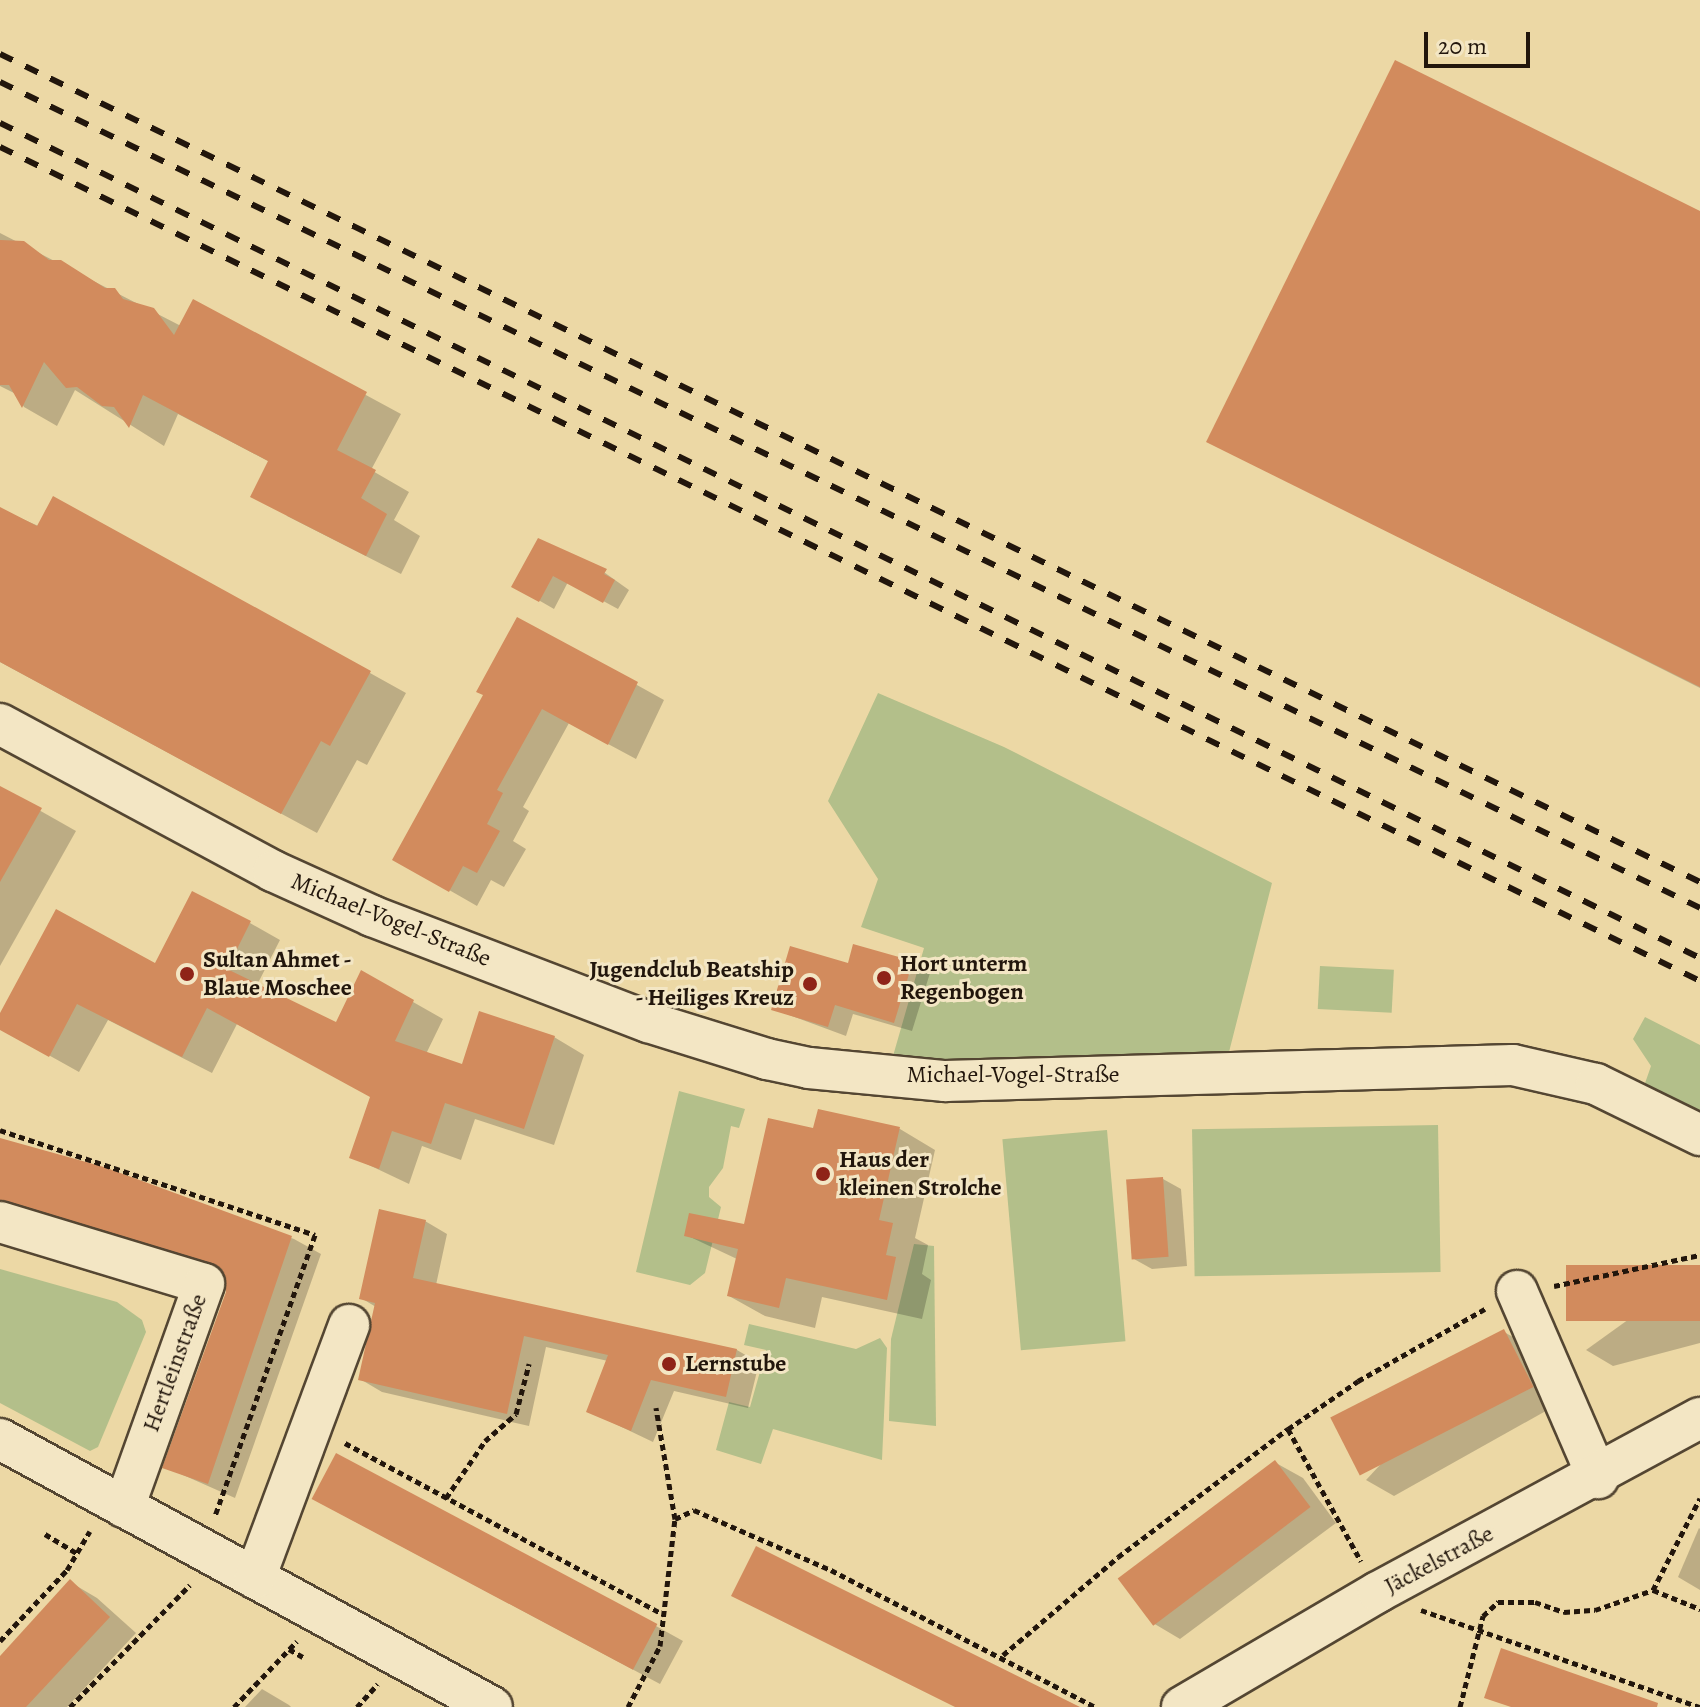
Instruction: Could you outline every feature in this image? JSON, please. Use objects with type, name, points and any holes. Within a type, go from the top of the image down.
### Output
[{"type":"street","name":"Michael-Vogel-Straße","points":[[0,724],[273,871],[372,916],[634,1017],[767,1059],[809,1068],[945,1081],[1513,1065],[1596,1084],[1700,1135]]},
{"type":"street","name":"Hertleinstraße","points":[[0,1222],[204,1284],[116,1503]]},
{"type":"street","points":[[1517,1291],[1598,1478]]},
{"type":"street","points":[[255,1578],[349,1325]]},
{"type":"street","name":"Jäckelstraße","points":[[1182,1707],[1378,1592],[1598,1478],[1700,1418]]},
{"type":"street","points":[[0,1439],[492,1707]]},
{"type":"path","points":[[1003,1655],[1118,1557],[1288,1429],[1358,1381],[1517,1291],[1601,1280],[1700,1255]]},
{"type":"path","points":[[446,1498],[485,1441],[516,1414],[529,1364]]},
{"type":"path","points":[[628,1707],[660,1646],[675,1519],[656,1408]]},
{"type":"path","points":[[312,1426],[664,1615]]},
{"type":"path","points":[[1288,1429],[1378,1592],[1482,1635],[1700,1707]]},
{"type":"path","points":[[1653,1590],[1700,1498]]},
{"type":"path","points":[[0,1641],[116,1503]]},
{"type":"path","points":[[675,1519],[694,1510],[831,1570],[1003,1655],[1095,1707]]},
{"type":"path","points":[[45,1534],[77,1553]]},
{"type":"path","points":[[70,1707],[217,1558]]},
{"type":"path","points":[[1460,1707],[1482,1635],[1483,1616],[1498,1602],[1535,1602],[1564,1612],[1595,1610],[1653,1590],[1700,1609]]},
{"type":"path","points":[[234,1707],[322,1615]]},
{"type":"path","points":[[289,1649],[303,1657]]},
{"type":"green space","points":[[878,693],[1004,747],[1272,883],[1228,1056],[891,1063],[924,948],[861,927],[878,879],[828,801]]},
{"type":"green space","points":[[1320,966],[1394,970],[1392,1013],[1318,1009]]},
{"type":"green space","points":[[1645,1017],[1700,1045],[1700,1117],[1643,1089],[1651,1066],[1633,1039]]},
{"type":"green space","points":[[679,1091],[745,1109],[739,1128],[731,1126],[723,1168],[709,1187],[709,1197],[721,1207],[705,1273],[690,1285],[636,1272]]},
{"type":"green space","points":[[1438,1125],[1441,1272],[1195,1276],[1192,1129]]},
{"type":"green space","points":[[1107,1130],[1125,1341],[1021,1350],[1002,1139]]},
{"type":"green space","points":[[914,1244],[934,1246],[936,1426],[889,1421],[891,1339]]},
{"type":"green space","points":[[0,1269],[117,1302],[142,1320],[146,1332],[98,1447],[90,1451],[0,1403]]},
{"type":"green space","points":[[749,1324],[856,1349],[880,1338],[887,1348],[882,1460],[773,1429],[761,1464],[716,1450],[729,1402],[750,1407],[766,1350],[744,1345]]},
{"type":"building","points":[[1395,60],[1700,211],[1700,687],[1206,442]]},
{"type":"building","points":[[0,240],[24,241],[49,260],[61,260],[105,288],[115,288],[123,299],[154,308],[174,335],[193,299],[367,392],[337,450],[376,470],[361,498],[387,514],[366,556],[250,497],[268,461],[143,395],[129,428],[114,407],[102,406],[77,387],[66,388],[44,362],[22,408],[9,385],[0,385]]},
{"type":"building","points":[[53,496],[371,671],[330,746],[321,741],[281,814],[0,662],[0,507],[37,526]]},
{"type":"building","points":[[538,538],[607,569],[604,574],[615,580],[603,603],[553,576],[539,602],[511,587]]},
{"type":"building","points":[[517,617],[638,682],[608,745],[542,709],[497,790],[503,793],[487,824],[500,831],[477,873],[463,866],[449,892],[392,860],[483,695],[476,692]]},
{"type":"building","points":[[0,786],[42,808],[0,882]]},
{"type":"building","points":[[192,891],[251,921],[227,969],[336,1022],[361,970],[414,1000],[395,1041],[462,1064],[479,1011],[555,1036],[524,1129],[445,1103],[431,1144],[392,1131],[379,1169],[349,1158],[370,1097],[207,1008],[182,1057],[77,1004],[49,1057],[0,1030],[0,1013],[56,909],[155,963]]},
{"type":"building","points":[[853,944],[913,961],[894,1023],[835,1005],[828,1027],[771,1010],[790,946],[848,963]]},
{"type":"building","name":"Haus der kleinen Strolche","points":[[818,1109],[900,1127],[879,1220],[893,1223],[886,1255],[896,1257],[887,1300],[786,1278],[779,1308],[727,1296],[738,1249],[684,1236],[689,1213],[744,1224],[768,1118],[813,1128]]},
{"type":"building","points":[[0,1138],[104,1167],[292,1236],[208,1484],[162,1468],[226,1292],[222,1269],[0,1200]]},
{"type":"building","points":[[1163,1177],[1169,1257],[1132,1259],[1126,1180]]},
{"type":"building","points":[[379,1209],[426,1220],[413,1278],[737,1349],[726,1397],[651,1380],[631,1431],[586,1412],[608,1355],[524,1336],[507,1414],[358,1380],[375,1303],[359,1299]]},
{"type":"building","points":[[1566,1265],[1700,1265],[1700,1321],[1566,1321]]},
{"type":"building","points":[[1504,1329],[1534,1387],[1360,1475],[1330,1418]]},
{"type":"building","points":[[336,1453],[657,1624],[633,1670],[312,1499]]},
{"type":"building","points":[[1275,1460],[1311,1507],[1153,1626],[1118,1579]]},
{"type":"building","points":[[756,1546],[1080,1707],[955,1707],[731,1596]]},
{"type":"building","points":[[70,1579],[110,1617],[26,1707],[0,1707],[0,1656]]},
{"type":"building","points":[[1501,1648],[1658,1703],[1657,1707],[1511,1707],[1484,1698]]},
{"type":"railway","points":[[0,54],[1700,882]]},
{"type":"railway","points":[[0,82],[1700,908]]},
{"type":"railway","points":[[0,123],[1700,958]]},
{"type":"railway","points":[[0,147],[1700,981]]},
{"type":"place","name":"Sultan Ahmet - Blaue Moschee","points":[[187,974]]},
{"type":"place","name":"Hort unterm Regenbogen","points":[[884,978]]},
{"type":"place","name":"Jugendclub Beatship - Heiliges Kreuz","points":[[810,984]]},
{"type":"place","name":"Haus der kleinen Strolche","points":[[823,1174]]},
{"type":"place","name":"Lernstube","points":[[669,1364]]}]
